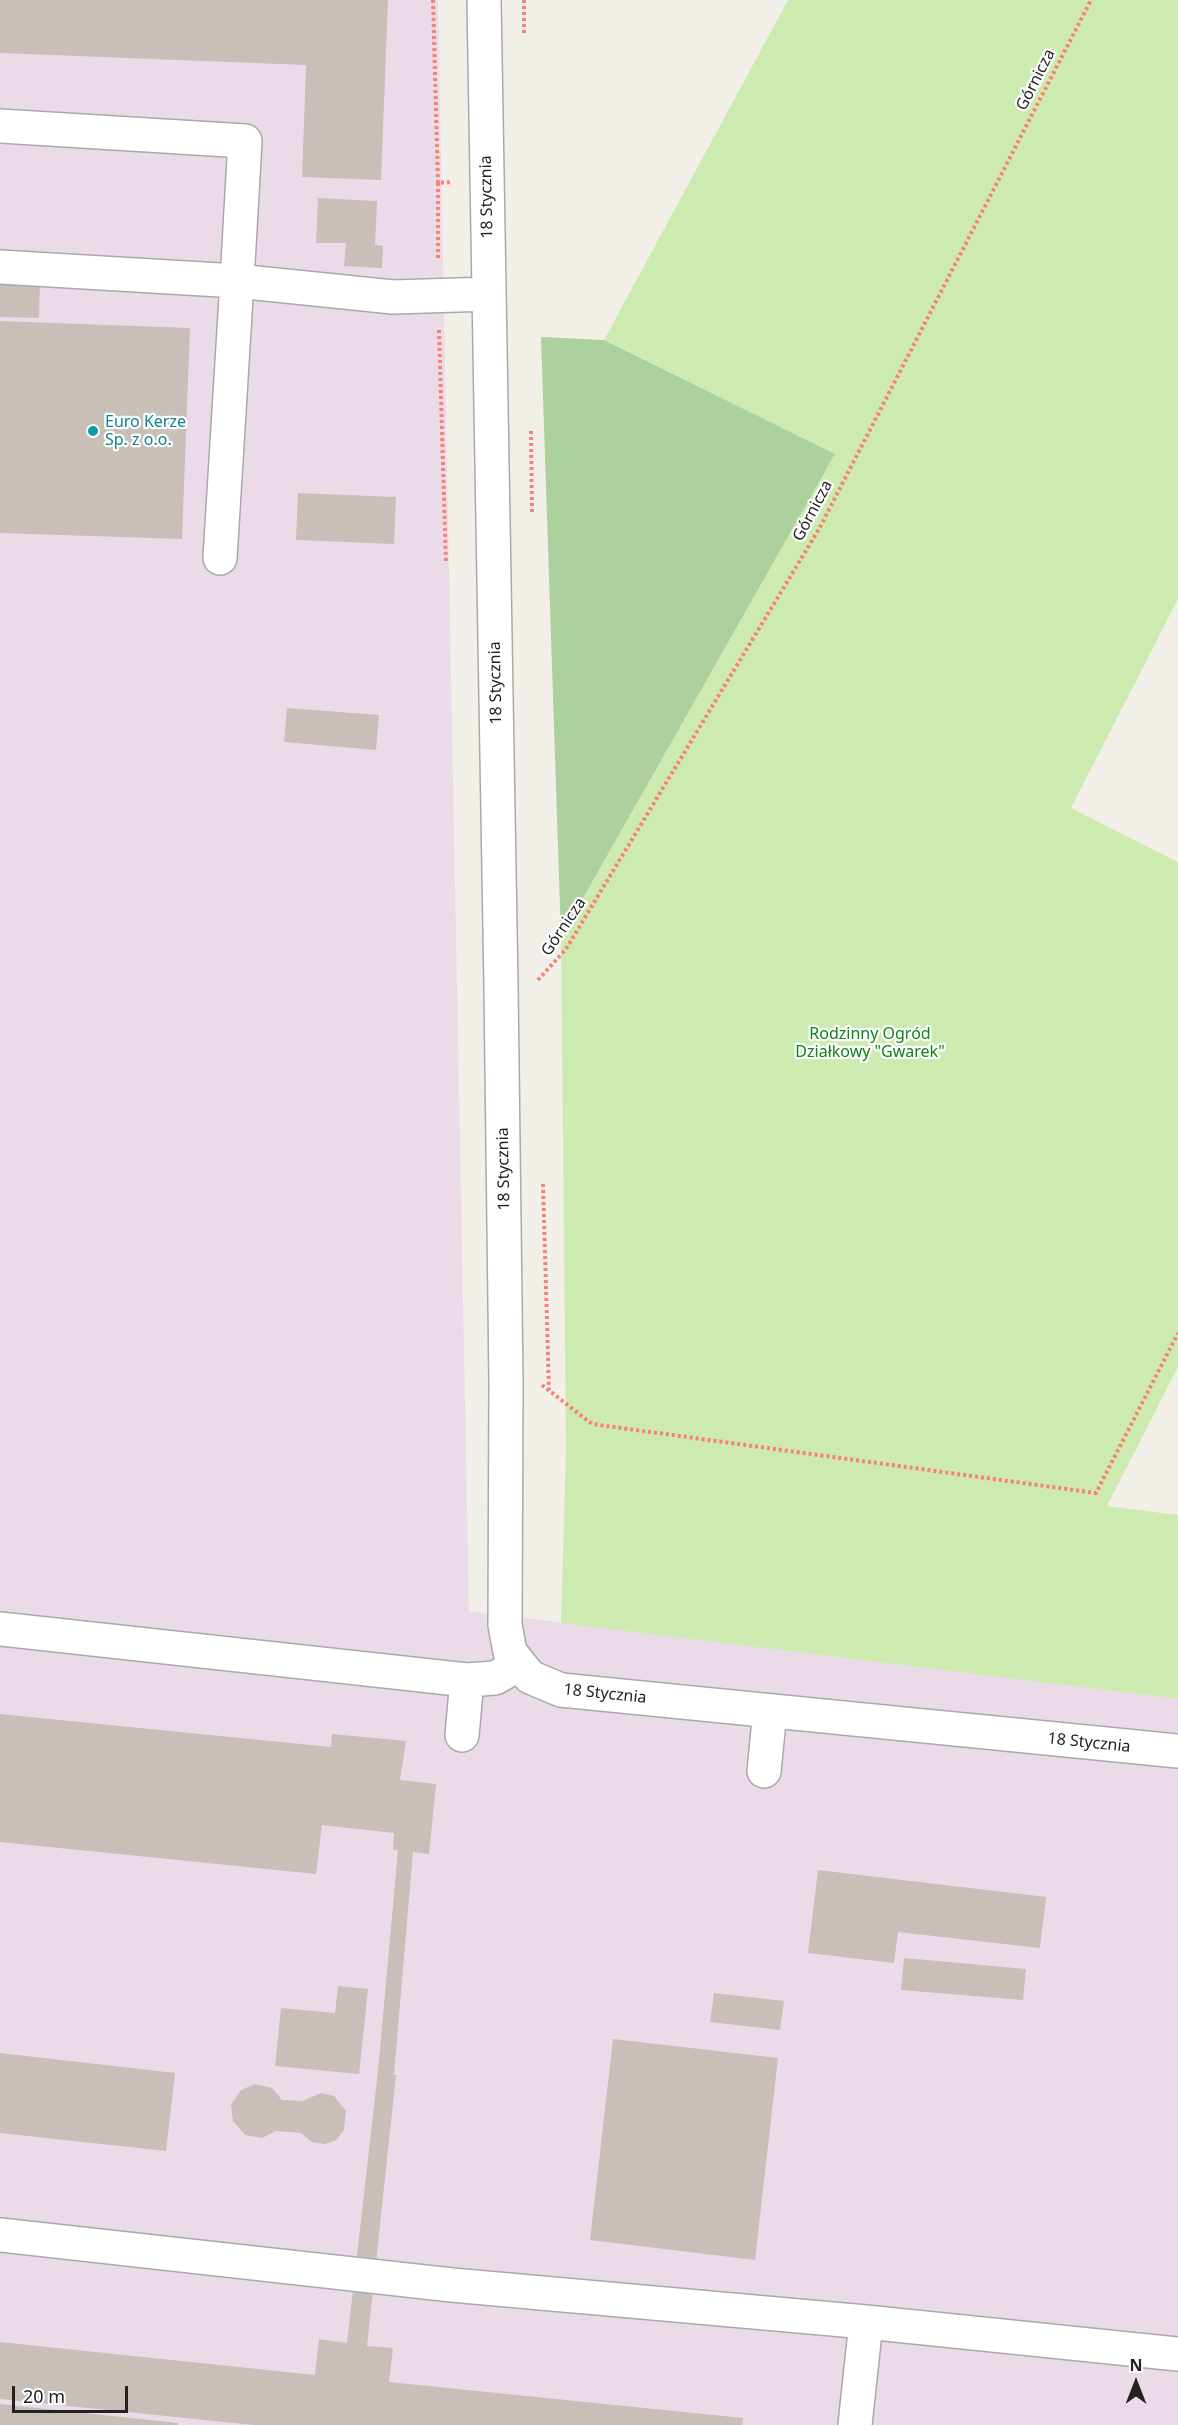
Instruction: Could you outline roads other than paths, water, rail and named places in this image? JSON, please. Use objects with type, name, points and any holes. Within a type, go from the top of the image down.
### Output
[{"type":"street","name":"18 Stycznia","points":[[484,0],[501,986],[506,1383],[505,1625],[510,1652],[518,1665],[530,1677],[561,1689],[1178,1751]]},
{"type":"street","points":[[0,126],[245,141],[220,558]]},
{"type":"street","points":[[0,267],[237,281],[393,297],[438,293],[489,294]]},
{"type":"street","points":[[0,1629],[467,1680],[495,1678],[518,1665]]},
{"type":"street","points":[[462,1735],[467,1680]]},
{"type":"street","points":[[764,1771],[770,1711]]},
{"type":"street","points":[[0,2235],[440,2284],[866,2322],[1178,2354]]},
{"type":"street","points":[[855,2425],[866,2322]]},
{"type":"place","name":"Euro Kerze Sp. z o.o.","points":[[93,431]]},
{"type":"park label","name":"Rodzinny Ogród Działkowy \"Gwarek\"","points":[[870,1043]]}]
